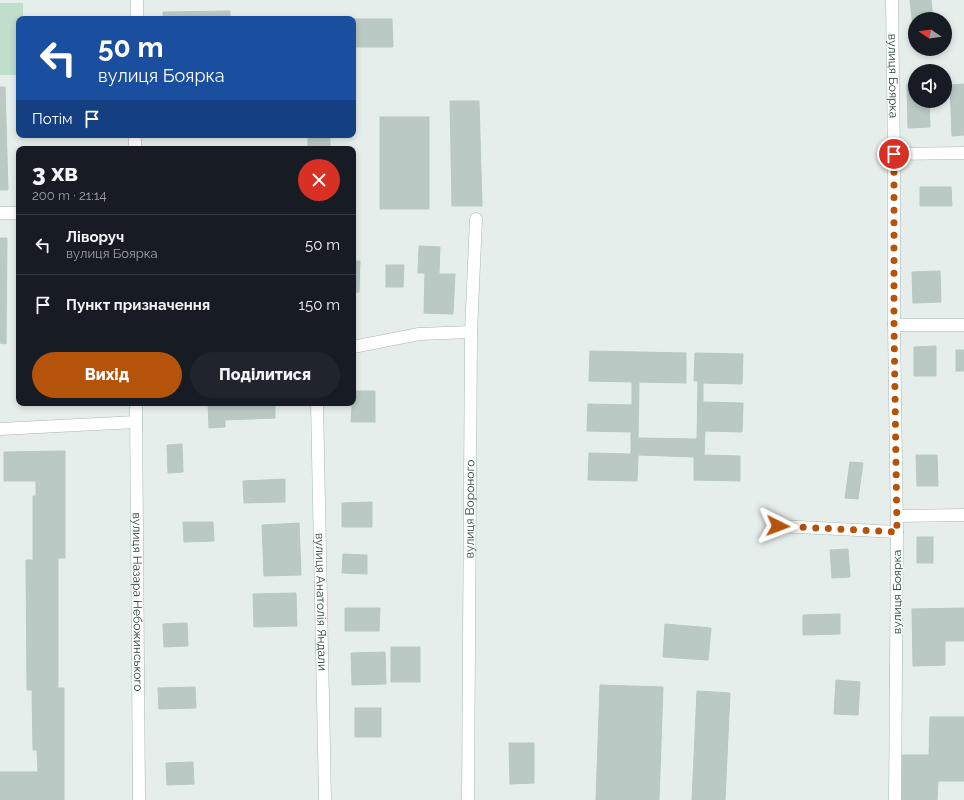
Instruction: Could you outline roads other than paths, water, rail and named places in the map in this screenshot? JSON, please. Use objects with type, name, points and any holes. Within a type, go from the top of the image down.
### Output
[{"type":"street","points":[[137,0],[137,16]]},
{"type":"street","name":"вулиця Боярка","points":[[892,0],[897,516],[895,800]]},
{"type":"street","points":[[894,154],[964,153]]},
{"type":"street","points":[[0,213],[16,213]]},
{"type":"street","name":"вулиця Вороного","points":[[468,800],[471,332],[476,218]]},
{"type":"street","points":[[894,326],[964,325]]},
{"type":"street","points":[[356,346],[419,334],[471,332]]},
{"type":"street","name":"вулиця Назара Небожинського","points":[[136,406],[139,800]]},
{"type":"street","name":"вулиця Анатолія Яндали","points":[[317,406],[325,800]]},
{"type":"street","points":[[0,429],[136,422]]},
{"type":"street","points":[[897,516],[964,515]]},
{"type":"street","points":[[778,526],[897,532]]}]
